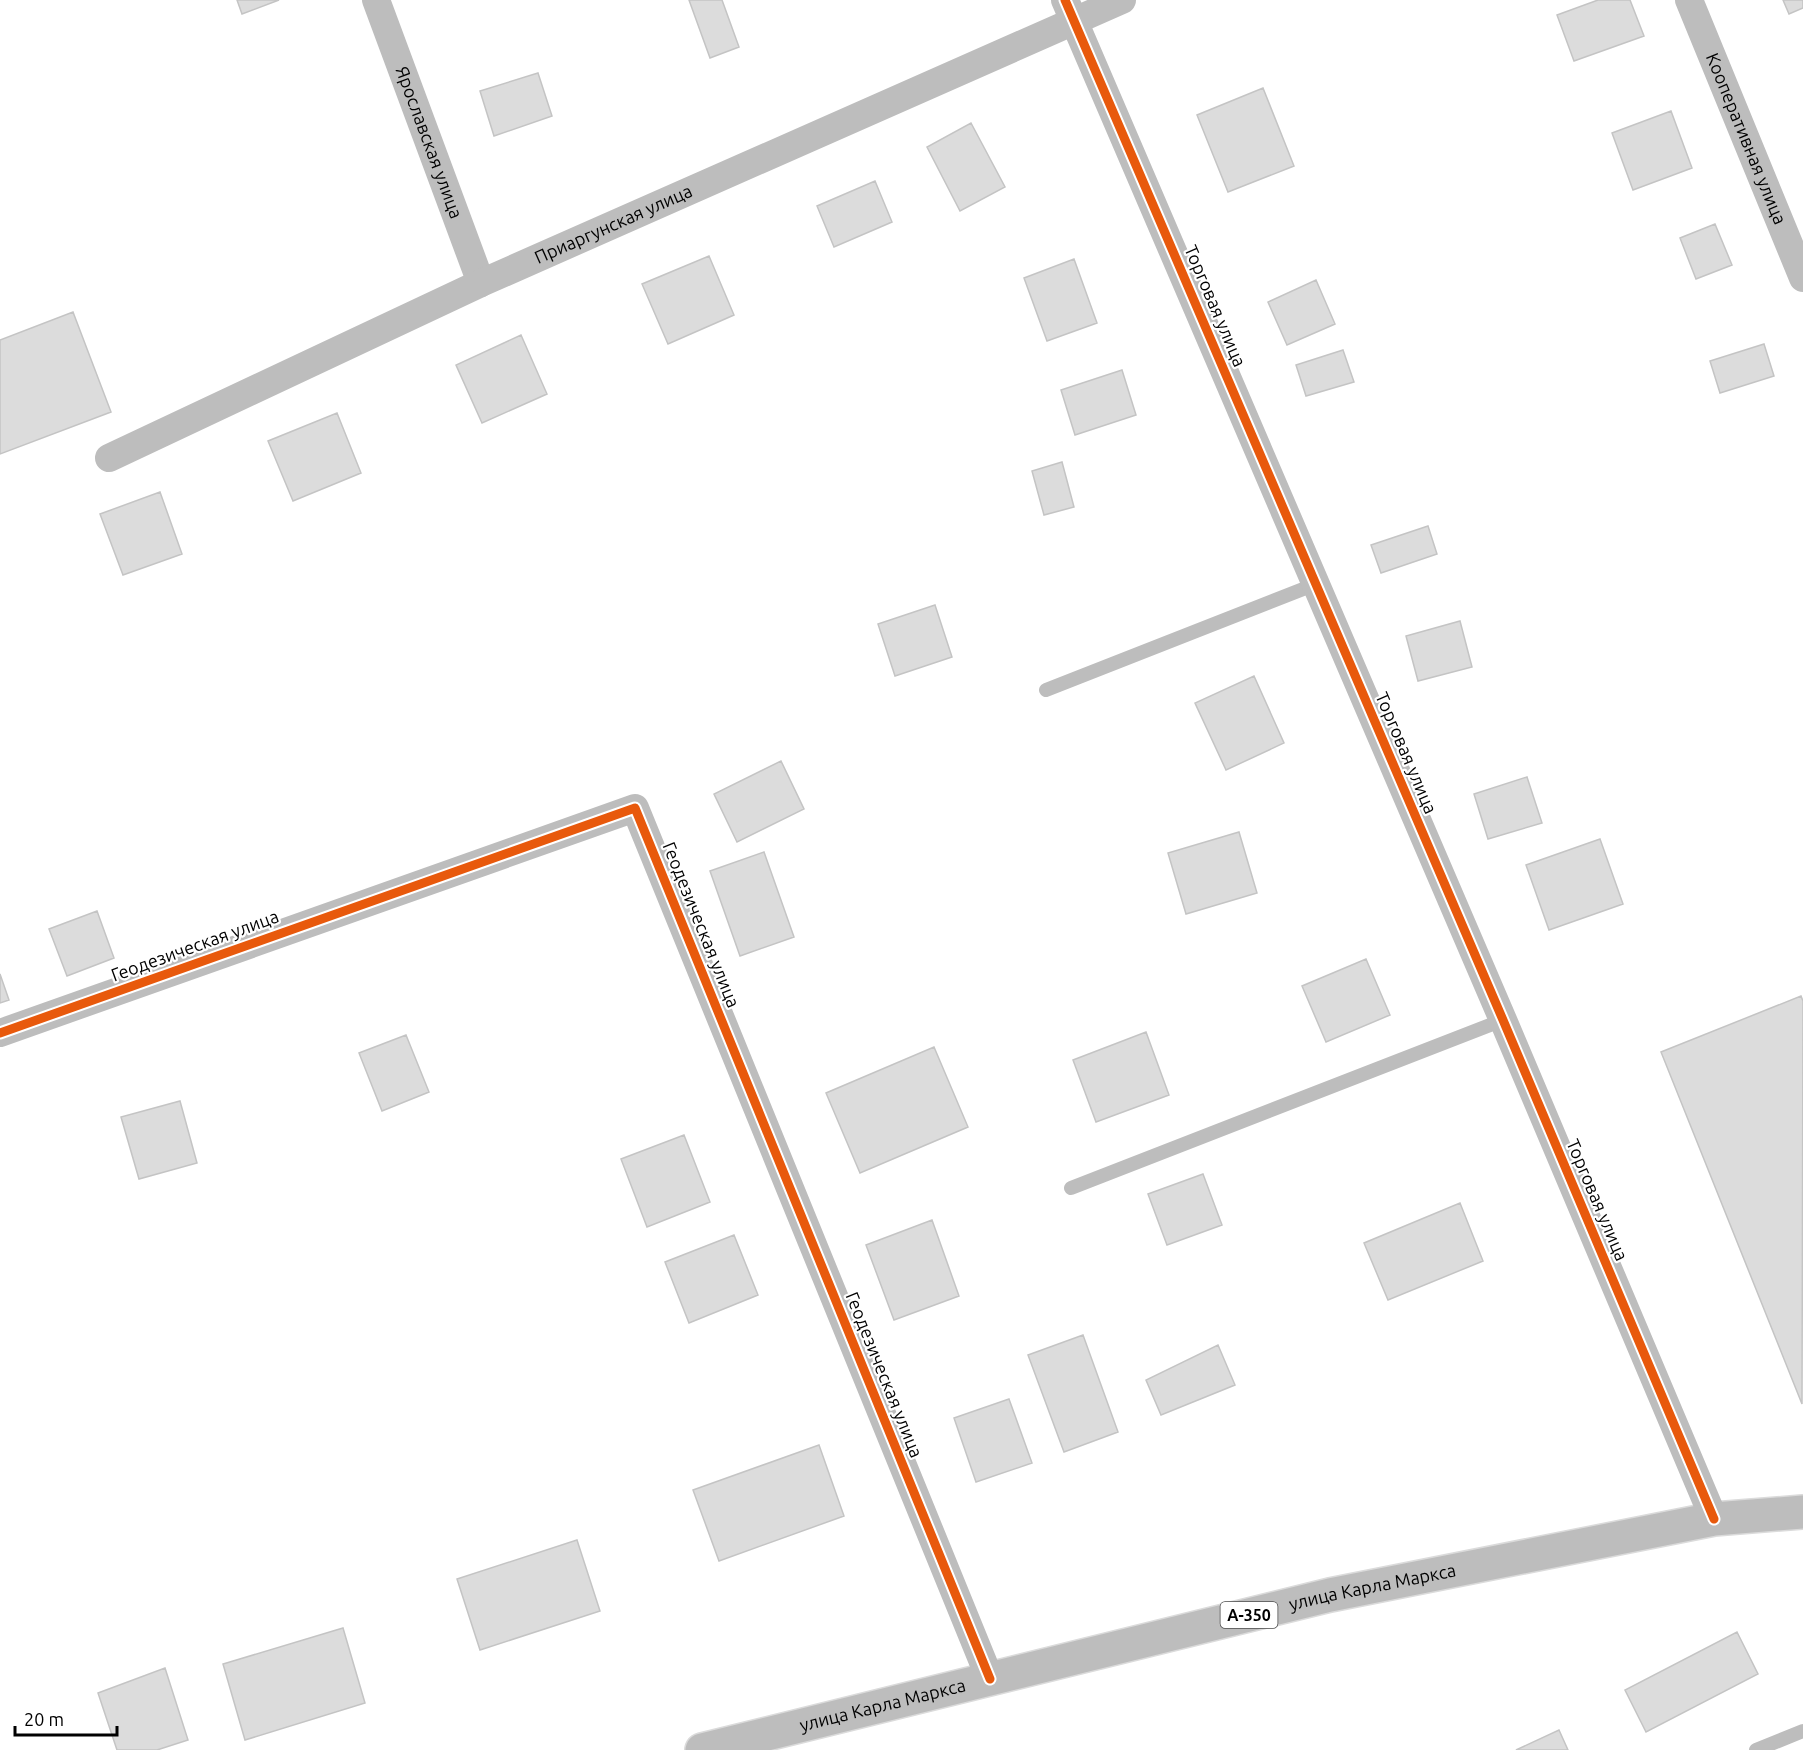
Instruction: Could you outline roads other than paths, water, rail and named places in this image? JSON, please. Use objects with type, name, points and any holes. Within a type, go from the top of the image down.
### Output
[{"type":"highway","name":"улица Карла Маркса","points":[[702,1750],[1330,1595],[1714,1519],[1803,1512]]},
{"type":"street","name":"Ярославская улица","points":[[376,0],[481,283]]},
{"type":"street","name":"Приаргунская улица","points":[[109,459],[481,283],[1070,10],[1122,0]]},
{"type":"street","name":"Кооперативная улица","points":[[1689,0],[1803,278]]},
{"type":"street","name":"Торговая улица","points":[[1070,10],[1503,1020],[1714,1519]]},
{"type":"street","name":"Геодезическая улица","points":[[0,1033],[635,808],[990,1679]]},
{"type":"lane","points":[[1046,690],[1316,584]]},
{"type":"lane","points":[[1071,1188],[1503,1020]]},
{"type":"lane","points":[[1756,1750],[1803,1731]]}]
